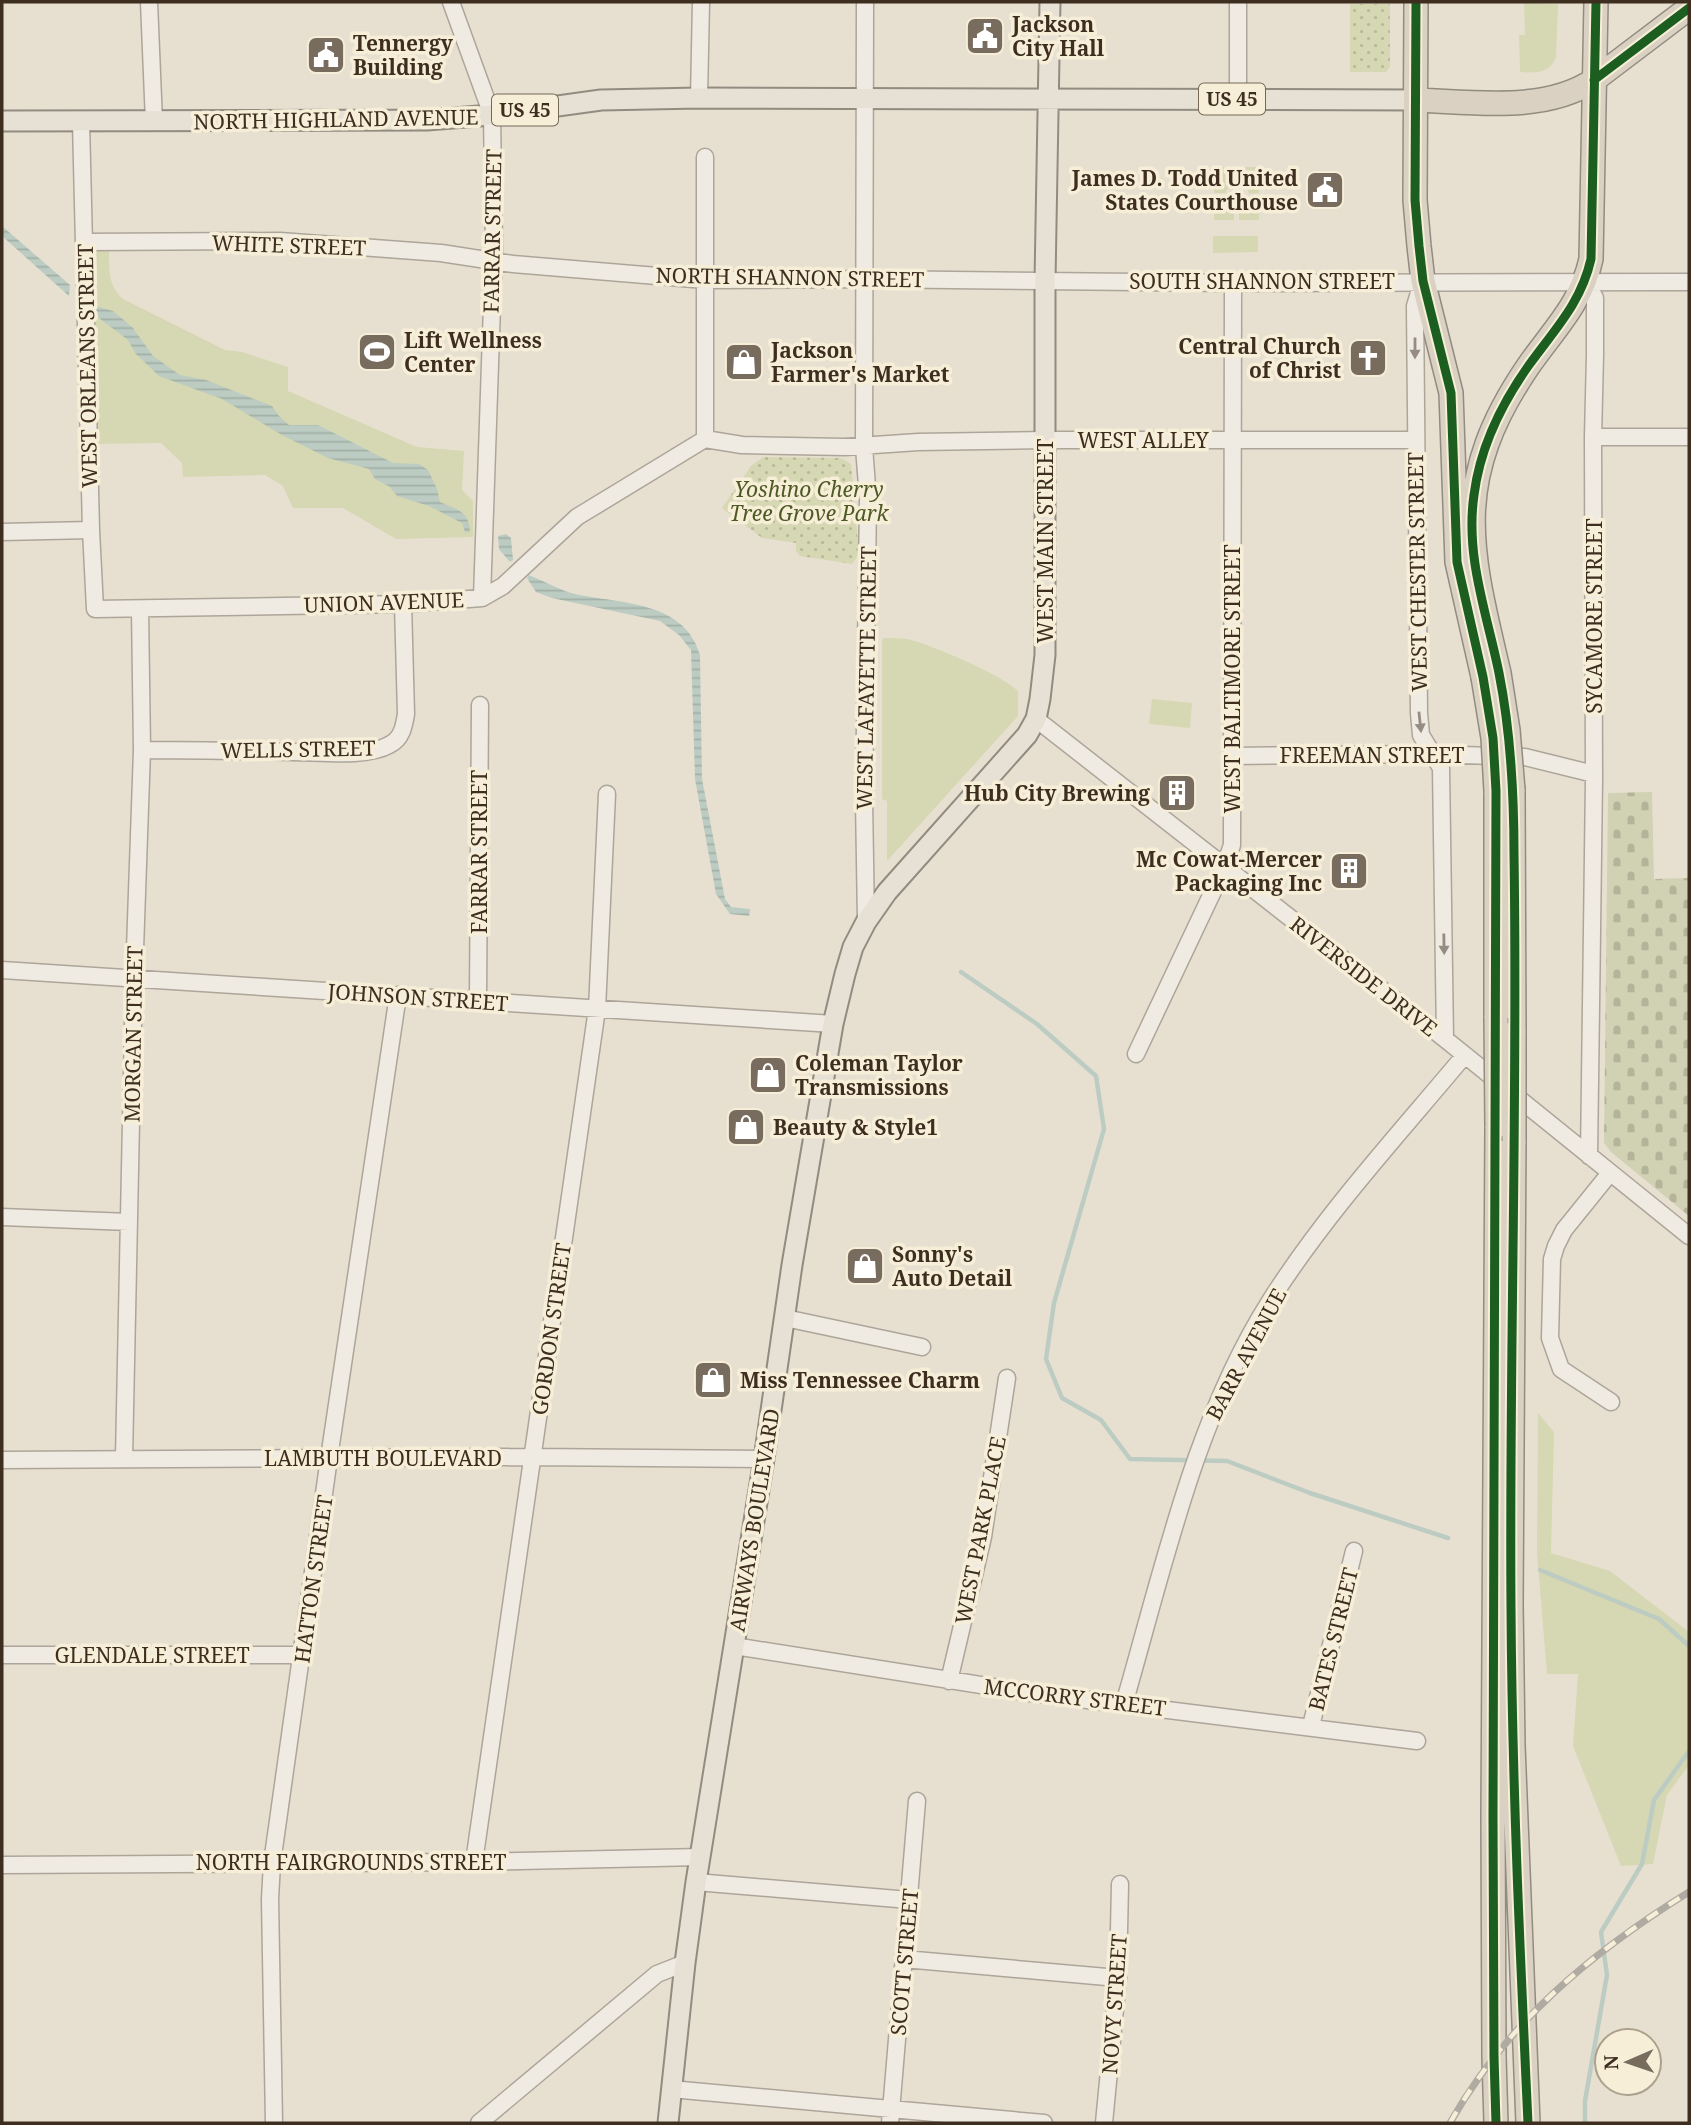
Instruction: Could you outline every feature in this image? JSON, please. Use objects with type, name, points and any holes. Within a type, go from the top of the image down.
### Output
[{"type":"highway","name":"WEST CHESTER STREET","points":[[1416,2],[1416,200],[1423,281]]},
{"type":"highway","name":"SYCAMORE STREET","points":[[1586,282],[1591,259],[1596,2]]},
{"type":"highway","name":"US 45","points":[[1416,100],[1536,102],[1569,94],[1594,80],[1689,8]]},
{"type":"highway","points":[[1423,281],[1451,393],[1457,562],[1491,675]]},
{"type":"highway","points":[[1528,2123],[1513,1745],[1511,1590],[1514,1141],[1505,1026],[1505,790],[1493,738],[1491,675],[1472,531],[1473,498],[1488,438],[1507,399],[1567,314],[1586,282]]},
{"type":"highway","points":[[1496,2123],[1493,1803],[1497,1126],[1505,1026]]},
{"type":"main road","name":"WEST MAIN STREET","points":[[866,922],[887,892],[1012,754],[1036,719],[1040,699],[1045,655],[1045,281],[1050,2]]},
{"type":"main road","name":"NORTH HIGHLAND AVENUE","points":[[2,121],[427,120],[492,115],[601,100],[1048,98]]},
{"type":"main road","name":"US 45","points":[[1048,98],[1416,100]]},
{"type":"main road","name":"AIRWAYS BOULEVARD","points":[[668,2123],[696,1882],[833,1024],[853,947],[866,922]]},
{"type":"street","points":[[149,2],[154,122]]},
{"type":"street","name":"FARRAR STREET","points":[[451,2],[492,115],[493,261],[481,598]]},
{"type":"street","points":[[699,98],[701,2]]},
{"type":"street","name":"WEST LAFAYETTE STREET","points":[[865,2],[864,447],[868,499],[864,786],[866,922]]},
{"type":"street","points":[[1238,2],[1238,99]]},
{"type":"street","name":"WEST ORLEANS STREET","points":[[81,122],[95,609]]},
{"type":"street","points":[[705,158],[705,439]]},
{"type":"street","name":"WHITE STREET","points":[[85,242],[280,241],[441,253],[493,261]]},
{"type":"street","name":"NORTH SHANNON STREET","points":[[493,261],[705,280],[1045,281]]},
{"type":"street","name":"SOUTH SHANNON STREET","points":[[1045,281],[1689,282]]},
{"type":"street","name":"WEST CHESTER STREET","points":[[1423,281],[1415,306],[1419,713],[1422,735],[1430,754],[1441,768],[1445,1039]]},
{"type":"street","name":"SYCAMORE STREET","points":[[1586,282],[1595,298],[1594,774],[1589,1156]]},
{"type":"street","name":"WEST BALTIMORE STREET","points":[[1136,1054],[1224,868],[1232,845],[1233,283]]},
{"type":"street","points":[[1593,437],[1689,437]]},
{"type":"street","name":"UNION AVENUE","points":[[95,609],[403,604],[481,598],[503,586],[577,517],[705,439]]},
{"type":"street","name":"WEST ALLEY","points":[[705,439],[741,445],[864,447],[918,442],[1045,440],[1415,440]]},
{"type":"street","points":[[2,532],[91,530]]},
{"type":"street","name":"WELLS STREET","points":[[142,750],[336,752],[374,751],[389,746],[398,739],[406,714],[403,604]]},
{"type":"street","name":"MORGAN STREET","points":[[124,1458],[134,978],[142,750],[140,609]]},
{"type":"street","name":"FARRAR STREET","points":[[478,1000],[480,705]]},
{"type":"street","name":"RIVERSIDE DRIVE","points":[[1036,719],[1445,1039],[1689,1236]]},
{"type":"street","name":"FREEMAN STREET","points":[[1233,756],[1430,754],[1525,757],[1594,774]]},
{"type":"street","name":"GORDON STREET","points":[[474,1862],[597,1009],[604,906],[607,794]]},
{"type":"street","name":"JOHNSON STREET","points":[[2,970],[833,1024]]},
{"type":"street","name":"HATTON STREET","points":[[274,2123],[270,1899],[272,1863],[398,995]]},
{"type":"street","name":"BARR AVENUE","points":[[1124,1704],[1208,1424],[1232,1374],[1270,1302],[1353,1189],[1464,1055]]},
{"type":"street","points":[[1610,1173],[1564,1230],[1556,1247],[1552,1259],[1550,1338],[1561,1369],[1611,1402]]},
{"type":"street","points":[[2,1217],[129,1222]]},
{"type":"street","points":[[785,1318],[922,1347]]},
{"type":"street","name":"WEST PARK PLACE","points":[[949,1681],[983,1537],[1007,1378]]},
{"type":"street","name":"LAMBUTH BOULEVARD","points":[[2,1460],[532,1457],[764,1459]]},
{"type":"street","name":"BATES STREET","points":[[1311,1726],[1354,1551]]},
{"type":"street","name":"MCCORRY STREET","points":[[734,1646],[949,1681],[1417,1741]]},
{"type":"street","name":"GLENDALE STREET","points":[[2,1656],[303,1655]]},
{"type":"street","name":"SCOTT STREET","points":[[890,2116],[917,1801]]},
{"type":"street","name":"NORTH FAIRGROUNDS STREET","points":[[2,1865],[474,1862],[701,1857]]},
{"type":"street","points":[[696,1882],[909,1900]]},
{"type":"street","name":"NOVY STREET","points":[[1104,2123],[1118,1978],[1121,1884]]},
{"type":"street","points":[[904,1959],[1118,1978]]},
{"type":"street","points":[[479,2123],[657,1974],[685,1963]]},
{"type":"street","points":[[671,2090],[890,2116],[1044,2123]]},
{"type":"green space","points":[[1524,3],[1558,4],[1556,58],[1545,70],[1520,72],[1519,35],[1525,35]]},
{"type":"green space","points":[[1350,4],[1390,4],[1390,67],[1386,72],[1350,72]]},
{"type":"green space","points":[[1214,167],[1235,167],[1234,184],[1225,193],[1214,193]]},
{"type":"green space","points":[[1240,167],[1259,167],[1259,193],[1249,194],[1247,188],[1240,184]]},
{"type":"green space","points":[[1214,199],[1225,199],[1234,209],[1234,220],[1214,220]]},
{"type":"green space","points":[[1248,199],[1259,199],[1259,220],[1239,220],[1239,209]]},
{"type":"green space","points":[[1213,236],[1258,236],[1258,252],[1213,253]]},
{"type":"green space","points":[[96,250],[109,250],[112,283],[123,299],[225,350],[242,352],[288,367],[288,391],[417,447],[464,451],[462,490],[473,501],[473,537],[396,539],[343,508],[293,508],[283,486],[265,475],[183,477],[182,463],[161,443],[94,444],[89,259]]},
{"type":"green space","name":"Yoshino Cherry Tree Grove Park","points":[[763,457],[841,458],[851,464],[859,554],[852,564],[800,556],[796,551],[796,543],[762,538],[722,508],[751,466]]},
{"type":"green space","points":[[884,638],[907,639],[932,647],[982,669],[1018,691],[1018,716],[887,861],[887,801],[882,799]]},
{"type":"green space","points":[[1152,699],[1192,703],[1190,728],[1149,724]]},
{"type":"green space","points":[[1652,792],[1654,879],[1689,878],[1689,1216],[1611,1152],[1604,1143],[1608,793]]},
{"type":"green space","points":[[1538,1413],[1554,1432],[1551,1553],[1610,1571],[1689,1632],[1689,1765],[1667,1795],[1653,1864],[1621,1866],[1573,1746],[1578,1674],[1547,1674],[1537,1553]]},
{"type":"shaded area","points":[[2,226],[70,285],[69,296],[2,236]]},
{"type":"shaded area","points":[[95,306],[113,311],[133,328],[153,356],[180,375],[206,380],[272,406],[289,425],[318,425],[393,463],[419,464],[428,470],[440,502],[465,515],[470,532],[465,532],[462,523],[429,506],[397,496],[390,487],[375,479],[369,469],[328,458],[282,435],[222,399],[159,376],[135,353],[128,340],[95,315]]},
{"type":"shaded area","points":[[506,534],[511,538],[513,560],[510,562],[499,549],[498,536]]},
{"type":"shaded area","points":[[529,575],[575,594],[630,603],[665,614],[680,624],[692,637],[700,655],[702,779],[725,899],[731,907],[750,909],[749,916],[730,914],[716,894],[695,779],[691,650],[679,635],[660,621],[552,598],[536,592],[527,578]]},
{"type":"waterway","points":[[961,972],[1037,1024],[1096,1076],[1104,1129],[1054,1303],[1046,1359],[1062,1398],[1101,1420],[1130,1459],[1227,1461],[1310,1493],[1448,1538]]},
{"type":"waterway","points":[[1540,1570],[1659,1619],[1689,1646]]},
{"type":"waterway","points":[[1585,2123],[1585,2101],[1607,1975],[1601,1932],[1642,1864],[1654,1800],[1689,1751]]},
{"type":"railway","points":[[1450,2123],[1498,2053],[1554,1992],[1619,1939],[1689,1892]]},
{"type":"cycle path","points":[[1416,2],[1415,200],[1419,246],[1423,281],[1451,393],[1457,562],[1483,677],[1493,738],[1496,791],[1493,1817],[1496,2123]]},
{"type":"cycle path","points":[[1528,2123],[1512,1672],[1511,1420],[1515,1042],[1513,808],[1506,718],[1475,563],[1472,518],[1481,460],[1501,410],[1574,302],[1587,275],[1591,259],[1596,2]]},
{"type":"cycle path","points":[[1594,80],[1689,8]]},
{"type":"place","name":"Jackson City Hall","points":[[985,36]]},
{"type":"place","name":"Tennergy Building","points":[[326,55]]},
{"type":"place","name":"James D. Todd United States Courthouse","points":[[1325,190]]},
{"type":"place","name":"Lift Wellness Center","points":[[377,352]]},
{"type":"place","name":"Central Church of Christ","points":[[1368,358]]},
{"type":"place","name":"Jackson Farmer's Market","points":[[744,362]]},
{"type":"place","name":"Hub City Brewing","points":[[1177,793]]},
{"type":"place","name":"Mc Cowat-Mercer Packaging Inc","points":[[1349,871]]},
{"type":"place","name":"Coleman Taylor Transmissions","points":[[768,1075]]},
{"type":"place","name":"Beauty & Style1","points":[[746,1127]]},
{"type":"place","name":"Sonny's Auto Detail","points":[[865,1266]]},
{"type":"place","name":"Miss Tennessee Charm","points":[[713,1380]]}]
